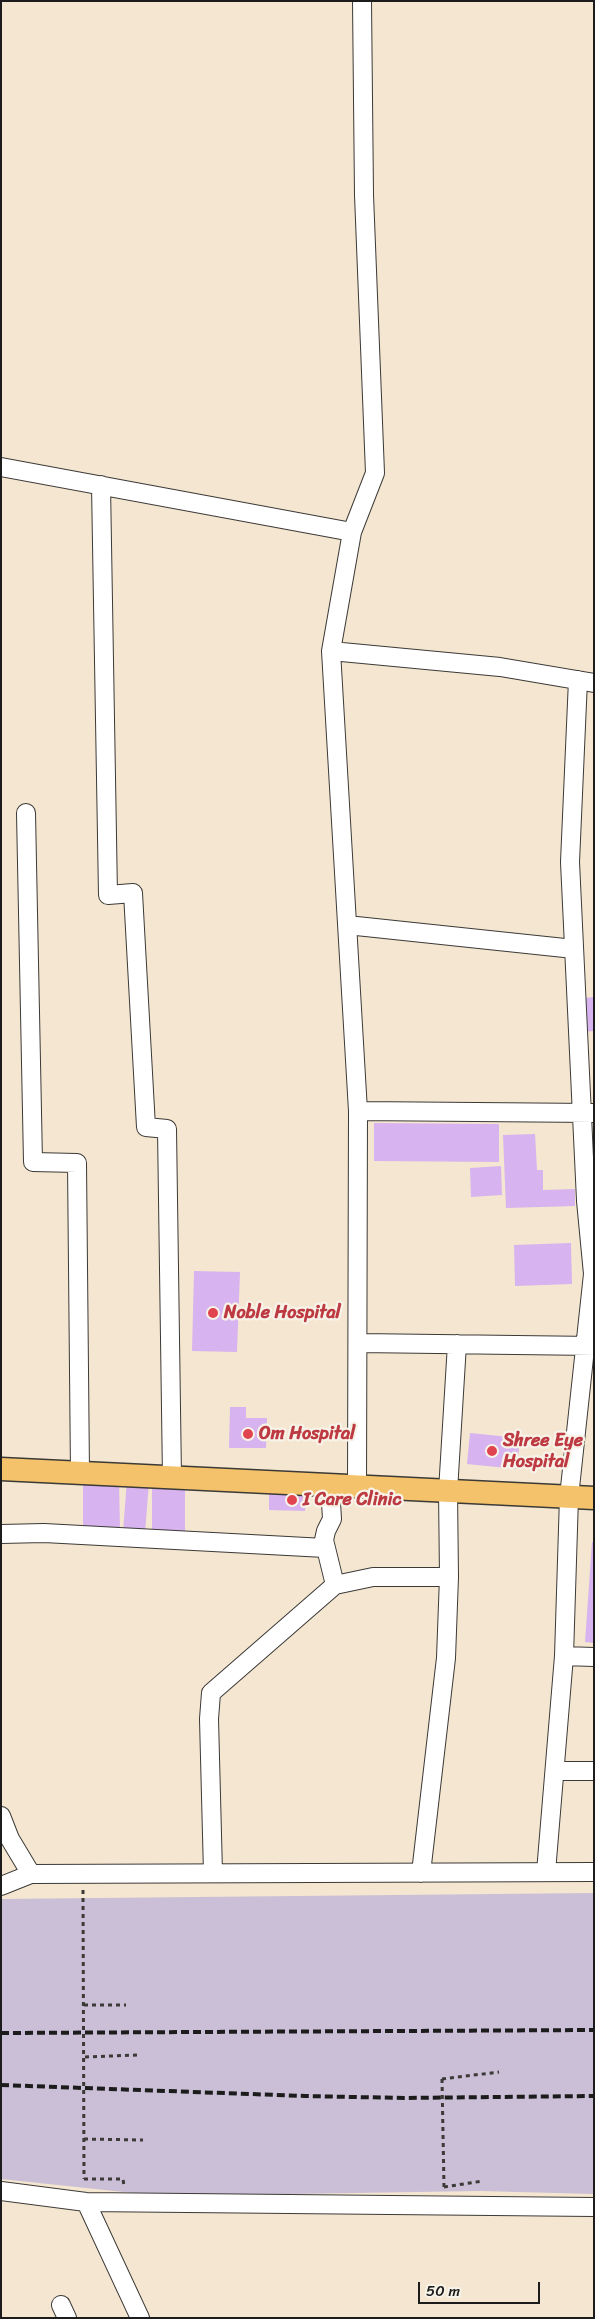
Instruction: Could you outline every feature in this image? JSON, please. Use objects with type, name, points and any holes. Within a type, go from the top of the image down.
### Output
[{"type":"main road","points":[[1,1469],[594,1498]]},
{"type":"street","points":[[357,1487],[359,1343],[358,1111],[331,651],[352,532],[375,473],[364,195],[362,1]]},
{"type":"street","points":[[1,467],[352,532]]},
{"type":"street","points":[[101,486],[108,895],[133,893],[146,1127],[168,1129],[172,1478]]},
{"type":"street","points":[[331,651],[500,667],[586,682],[570,862],[574,949],[588,1113],[586,1201],[594,1274],[590,1346],[569,1497],[564,1656],[546,1872]]},
{"type":"street","points":[[26,813],[33,1162],[78,1163],[80,1474]]},
{"type":"street","points":[[347,926],[574,949]]},
{"type":"street","points":[[358,1111],[588,1113]]},
{"type":"street","points":[[586,1201],[594,1184]]},
{"type":"street","points":[[359,1343],[590,1346]]},
{"type":"street","points":[[421,1873],[446,1658],[449,1577],[448,1491],[457,1344]]},
{"type":"street","points":[[330,1486],[332,1519],[326,1531],[325,1548],[335,1585]]},
{"type":"street","points":[[1,1534],[44,1533],[325,1548]]},
{"type":"street","points":[[213,1874],[209,1719],[211,1693],[335,1585],[372,1577],[449,1577]]},
{"type":"street","points":[[564,1656],[594,1657]]},
{"type":"street","points":[[555,1771],[594,1771]]},
{"type":"street","points":[[1,1816],[10,1839],[31,1874]]},
{"type":"street","points":[[1,1886],[31,1874],[594,1872]]},
{"type":"street","points":[[1,2191],[86,2202],[594,2207]]},
{"type":"street","points":[[86,2202],[140,2318]]},
{"type":"path","points":[[83,1890],[84,2179],[123,2179]]},
{"type":"path","points":[[84,2005],[126,2005]]},
{"type":"path","points":[[84,2057],[137,2055]]},
{"type":"path","points":[[483,2181],[444,2187],[442,2079],[499,2072]]},
{"type":"path","points":[[84,2140],[143,2140]]},
{"type":"shaded area","points":[[594,1893],[594,2194],[480,2191],[162,2196],[1,2179],[1,1899]]},
{"type":"building","points":[[594,997],[594,1031],[583,1032],[584,998]]},
{"type":"building","points":[[374,1123],[499,1124],[499,1162],[374,1161]]},
{"type":"building","points":[[535,1134],[537,1170],[543,1170],[543,1190],[575,1189],[575,1206],[506,1208],[503,1135]]},
{"type":"building","points":[[501,1166],[502,1195],[471,1197],[470,1168]]},
{"type":"building","points":[[571,1243],[572,1284],[515,1286],[514,1245]]},
{"type":"building","points":[[194,1271],[240,1272],[237,1352],[192,1351]]},
{"type":"building","points":[[230,1407],[246,1407],[246,1418],[267,1418],[266,1448],[229,1448]]},
{"type":"building","points":[[470,1433],[520,1438],[517,1469],[467,1464]]},
{"type":"building","points":[[119,1479],[120,1531],[83,1531],[83,1480]]},
{"type":"building","points":[[127,1480],[149,1482],[145,1533],[123,1532]]},
{"type":"building","points":[[152,1486],[185,1486],[185,1535],[152,1535]]},
{"type":"building","points":[[269,1488],[306,1489],[305,1511],[269,1510]]},
{"type":"building","points":[[592,1542],[594,1542],[594,1643],[585,1642]]},
{"type":"railway","points":[[1,2033],[594,2030]]},
{"type":"railway","points":[[1,2085],[404,2098],[594,2096]]},
{"type":"place","name":"Noble Hospital","points":[[213,1313]]},
{"type":"place","name":"Om Hospital","points":[[248,1434]]},
{"type":"place","name":"Shree Eye Hospital","points":[[492,1451]]},
{"type":"place","name":"I Care Clinic","points":[[292,1500]]}]
